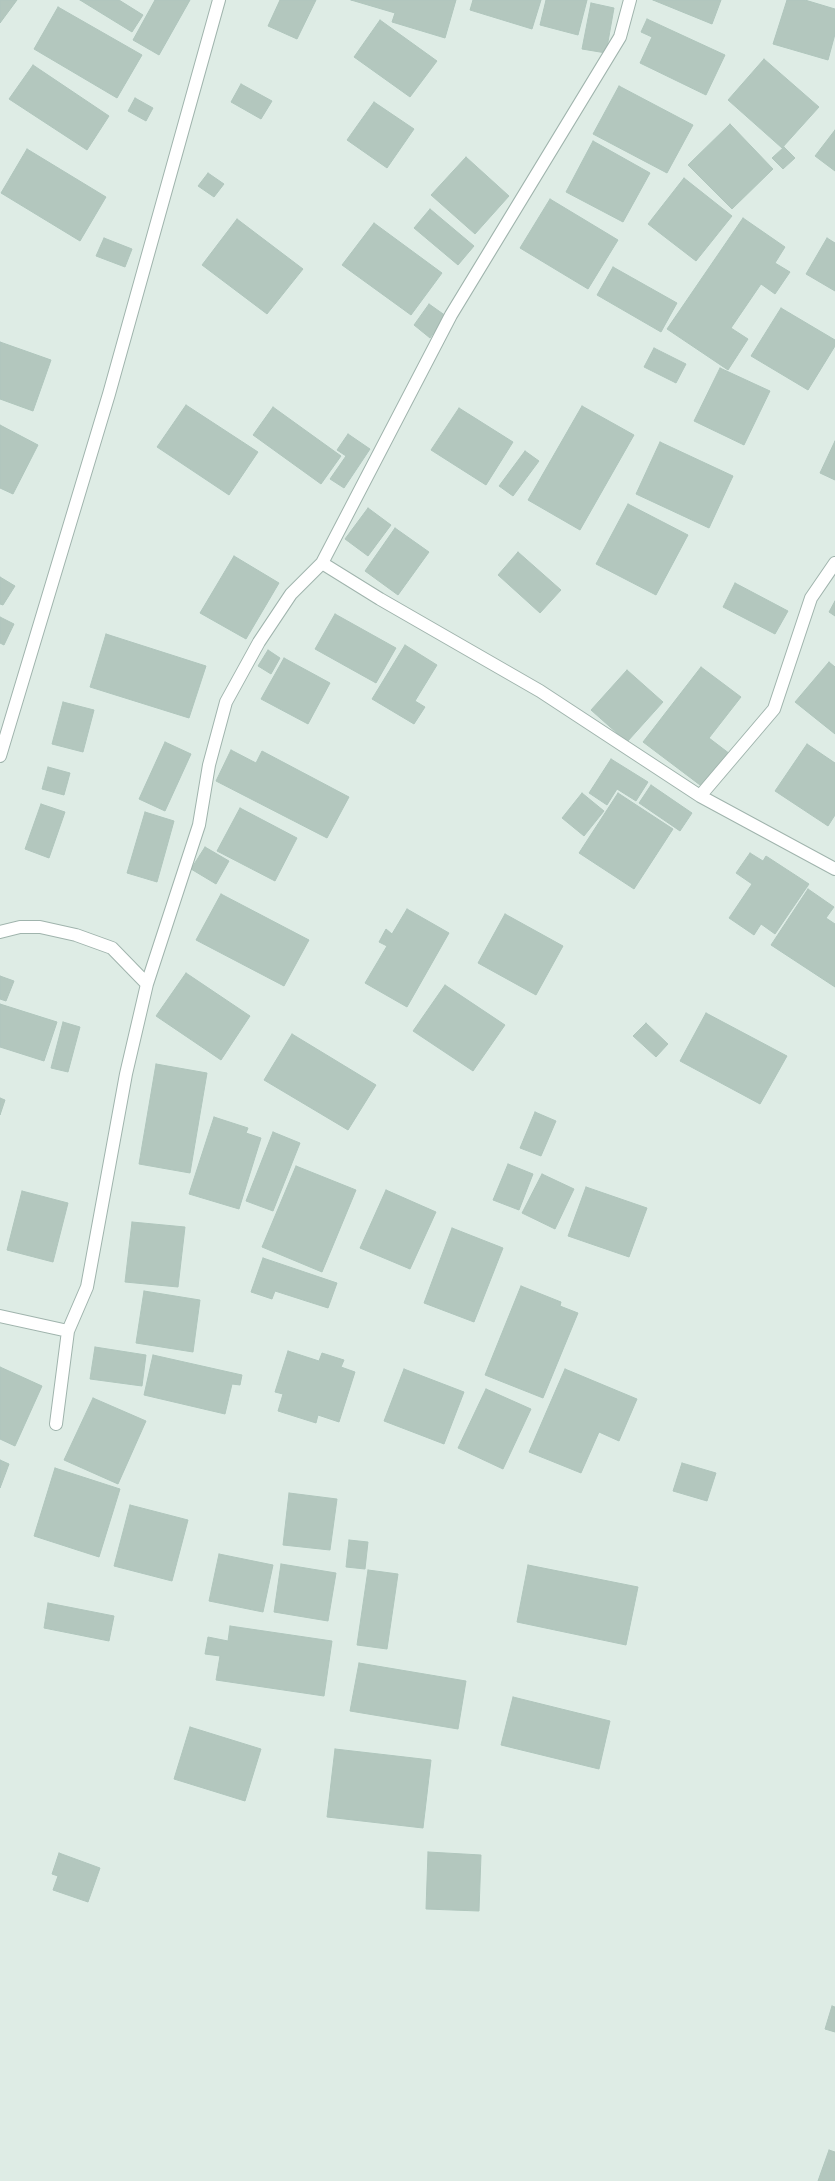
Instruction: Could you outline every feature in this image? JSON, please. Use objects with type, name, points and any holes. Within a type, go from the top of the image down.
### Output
[{"type":"street","points":[[0,756],[109,394],[219,0]]},
{"type":"street","points":[[56,1424],[68,1331],[87,1287],[126,1074],[147,984],[199,825],[209,764],[226,702],[259,642],[292,594],[322,563],[451,315],[620,37],[630,0]]},
{"type":"street","points":[[322,563],[380,599],[540,691],[700,796],[835,869]]},
{"type":"street","points":[[700,796],[774,709],[811,598],[835,563]]},
{"type":"street","points":[[0,932],[20,927],[40,927],[76,935],[112,948],[147,984]]},
{"type":"street","points":[[0,1316],[68,1331]]},
{"type":"building","points":[[0,0],[17,0],[0,23]]},
{"type":"building","points":[[80,0],[119,0],[143,15],[132,32]]},
{"type":"building","points":[[155,0],[190,0],[159,55],[133,40]]},
{"type":"building","points":[[280,0],[316,0],[297,39],[268,26]]},
{"type":"building","points":[[351,0],[456,0],[445,38],[392,22],[395,13]]},
{"type":"building","points":[[473,0],[541,0],[532,29],[470,10]]},
{"type":"building","points":[[546,0],[587,0],[578,35],[540,25]]},
{"type":"building","points":[[653,0],[721,0],[712,24]]},
{"type":"building","points":[[787,0],[805,0],[835,9],[835,34],[828,60],[773,44]]},
{"type":"building","points":[[591,3],[614,8],[606,53],[582,49]]},
{"type":"building","points":[[58,7],[142,55],[117,98],[34,49]]},
{"type":"building","points":[[647,19],[725,55],[706,95],[640,63],[652,37],[641,32]]},
{"type":"building","points":[[380,20],[437,61],[410,97],[354,57]]},
{"type":"building","points":[[764,59],[819,107],[782,148],[728,100]]},
{"type":"building","points":[[33,65],[109,116],[87,150],[9,99]]},
{"type":"building","points":[[241,84],[272,101],[261,119],[231,102]]},
{"type":"building","points":[[619,86],[693,125],[667,173],[593,134]]},
{"type":"building","points":[[135,98],[153,108],[146,121],[128,111]]},
{"type":"building","points":[[374,102],[414,129],[387,168],[347,140]]},
{"type":"building","points":[[730,124],[773,169],[732,209],[688,165]]},
{"type":"building","points":[[835,130],[835,171],[815,156]]},
{"type":"building","points":[[593,141],[650,173],[623,222],[566,192]]},
{"type":"building","points":[[784,147],[795,158],[783,169],[772,158]]},
{"type":"building","points":[[27,149],[106,197],[80,241],[1,193]]},
{"type":"building","points":[[466,157],[509,196],[475,234],[431,195]]},
{"type":"building","points":[[208,173],[224,184],[214,197],[198,186]]},
{"type":"building","points":[[684,178],[732,216],[696,261],[648,224]]},
{"type":"building","points":[[550,199],[618,240],[588,289],[520,248]]},
{"type":"building","points":[[430,209],[474,246],[458,265],[414,228]]},
{"type":"building","points":[[743,218],[785,247],[775,263],[790,272],[775,294],[761,284],[731,328],[748,339],[728,370],[667,329]]},
{"type":"building","points":[[237,219],[303,269],[267,314],[202,265]]},
{"type":"building","points":[[374,223],[442,273],[411,315],[342,265]]},
{"type":"building","points":[[104,238],[132,249],[125,267],[96,256]]},
{"type":"building","points":[[827,238],[835,243],[835,291],[806,274]]},
{"type":"building","points":[[613,267],[677,303],[661,332],[597,295]]},
{"type":"building","points":[[429,304],[446,316],[430,338],[414,325]]},
{"type":"building","points":[[781,308],[835,340],[835,346],[808,390],[751,356]]},
{"type":"building","points":[[0,342],[51,360],[33,411],[0,399]]},
{"type":"building","points":[[654,348],[686,364],[676,383],[644,367]]},
{"type":"building","points":[[720,368],[770,391],[744,445],[694,421]]},
{"type":"building","points":[[186,405],[258,452],[229,495],[157,447]]},
{"type":"building","points":[[582,406],[634,435],[580,530],[528,500]]},
{"type":"building","points":[[273,407],[341,456],[321,484],[253,435]]},
{"type":"building","points":[[459,408],[513,442],[486,485],[431,450]]},
{"type":"building","points":[[0,425],[38,445],[13,494],[0,488]]},
{"type":"building","points":[[348,434],[370,449],[344,488],[330,479],[346,456],[337,450]]},
{"type":"building","points":[[835,441],[835,480],[820,473]]},
{"type":"building","points":[[660,442],[733,476],[709,528],[636,494]]},
{"type":"building","points":[[525,451],[539,461],[513,496],[499,486]]},
{"type":"building","points":[[628,504],[688,535],[656,595],[596,564]]},
{"type":"building","points":[[368,508],[391,525],[368,556],[345,539]]},
{"type":"building","points":[[395,528],[429,552],[398,595],[365,571]]},
{"type":"building","points":[[518,552],[561,590],[540,613],[498,575]]},
{"type":"building","points":[[234,556],[279,583],[246,639],[200,613]]},
{"type":"building","points":[[0,577],[15,586],[3,605],[0,604]]},
{"type":"building","points":[[735,583],[788,611],[775,634],[723,607]]},
{"type":"building","points":[[835,601],[835,616],[829,612]]},
{"type":"building","points":[[335,614],[396,648],[376,683],[315,649]]},
{"type":"building","points":[[0,617],[14,624],[4,645],[0,643]]},
{"type":"building","points":[[106,634],[206,666],[189,718],[90,687]]},
{"type":"building","points":[[405,645],[437,665],[415,701],[425,707],[414,724],[372,699]]},
{"type":"building","points":[[268,650],[280,658],[271,674],[258,666]]},
{"type":"building","points":[[284,658],[330,683],[308,724],[261,699]]},
{"type":"building","points":[[829,662],[835,667],[835,734],[795,702]]},
{"type":"building","points":[[701,667],[741,697],[709,738],[730,754],[704,788],[643,742]]},
{"type":"building","points":[[627,670],[663,702],[627,742],[591,710]]},
{"type":"building","points":[[63,702],[94,710],[83,752],[52,744]]},
{"type":"building","points":[[165,742],[191,754],[165,811],[139,799]]},
{"type":"building","points":[[807,744],[835,763],[835,815],[828,826],[775,791]]},
{"type":"building","points":[[231,750],[256,763],[262,751],[349,797],[327,838],[216,781]]},
{"type":"building","points":[[611,759],[648,782],[636,801],[617,789],[607,805],[589,793]]},
{"type":"building","points":[[48,767],[70,773],[64,795],[42,789]]},
{"type":"building","points":[[651,785],[692,813],[680,831],[639,803]]},
{"type":"building","points":[[582,793],[604,811],[584,836],[562,818]]},
{"type":"building","points":[[618,793],[673,829],[634,889],[579,853]]},
{"type":"building","points":[[41,804],[65,812],[49,858],[25,849]]},
{"type":"building","points":[[240,808],[297,838],[275,881],[217,851]]},
{"type":"building","points":[[145,812],[174,821],[157,882],[127,873]]},
{"type":"building","points":[[205,847],[229,861],[216,884],[191,869]]},
{"type":"building","points":[[750,853],[763,861],[766,856],[809,884],[775,934],[761,924],[754,935],[729,918],[752,884],[736,873]]},
{"type":"building","points":[[808,889],[834,907],[826,918],[835,924],[835,987],[771,945]]},
{"type":"building","points":[[221,894],[309,940],[284,986],[196,940]]},
{"type":"building","points":[[407,909],[449,933],[407,1007],[365,983],[387,946],[379,942],[386,929],[392,934]]},
{"type":"building","points":[[505,914],[563,946],[536,995],[478,963]]},
{"type":"building","points":[[186,973],[250,1016],[221,1060],[156,1016]]},
{"type":"building","points":[[0,976],[14,981],[6,1001],[0,999]]},
{"type":"building","points":[[445,985],[505,1025],[473,1071],[413,1031]]},
{"type":"building","points":[[0,1004],[57,1022],[44,1061],[0,1047]]},
{"type":"building","points":[[706,1013],[787,1056],[760,1104],[680,1061]]},
{"type":"building","points":[[63,1022],[80,1027],[68,1072],[51,1068]]},
{"type":"building","points":[[646,1023],[668,1044],[656,1057],[633,1036]]},
{"type":"building","points":[[292,1034],[376,1085],[348,1130],[264,1080]]},
{"type":"building","points":[[156,1064],[207,1073],[190,1173],[139,1164]]},
{"type":"building","points":[[0,1098],[5,1100],[0,1115]]},
{"type":"building","points":[[535,1112],[556,1121],[541,1156],[520,1148]]},
{"type":"building","points":[[214,1117],[248,1128],[246,1133],[261,1138],[239,1209],[189,1194]]},
{"type":"building","points":[[273,1132],[300,1143],[273,1211],[246,1201]]},
{"type":"building","points":[[508,1164],[533,1174],[519,1210],[493,1200]]},
{"type":"building","points":[[296,1166],[356,1190],[322,1272],[262,1247]]},
{"type":"building","points":[[542,1174],[574,1189],[555,1229],[522,1213]]},
{"type":"building","points":[[586,1187],[647,1208],[629,1257],[568,1236]]},
{"type":"building","points":[[386,1190],[436,1212],[410,1269],[360,1248]]},
{"type":"building","points":[[22,1191],[68,1203],[53,1262],[7,1250]]},
{"type":"building","points":[[132,1222],[185,1227],[178,1287],[125,1282]]},
{"type":"building","points":[[452,1228],[503,1248],[474,1322],[424,1303]]},
{"type":"building","points":[[263,1258],[337,1283],[328,1308],[275,1291],[272,1299],[251,1292]]},
{"type":"building","points":[[521,1286],[561,1302],[560,1306],[578,1313],[543,1398],[485,1375]]},
{"type":"building","points":[[144,1291],[200,1300],[193,1352],[136,1343]]},
{"type":"building","points":[[95,1347],[146,1355],[142,1386],[90,1379]]},
{"type":"building","points":[[288,1351],[319,1361],[322,1353],[344,1360],[341,1367],[355,1372],[339,1422],[318,1415],[316,1423],[278,1411],[283,1394],[275,1392]]},
{"type":"building","points":[[153,1355],[242,1375],[240,1385],[232,1384],[225,1414],[144,1395]]},
{"type":"building","points":[[0,1367],[42,1386],[15,1446],[0,1439]]},
{"type":"building","points":[[404,1369],[464,1392],[444,1444],[384,1421]]},
{"type":"building","points":[[565,1369],[637,1399],[619,1441],[599,1432],[581,1473],[529,1452]]},
{"type":"building","points":[[486,1389],[531,1409],[503,1469],[458,1448]]},
{"type":"building","points":[[93,1398],[146,1421],[118,1484],[64,1460]]},
{"type":"building","points":[[0,1460],[9,1464],[0,1488]]},
{"type":"building","points":[[682,1463],[716,1473],[707,1501],[673,1491]]},
{"type":"building","points":[[55,1468],[120,1489],[99,1557],[34,1536]]},
{"type":"building","points":[[289,1493],[337,1499],[330,1550],[283,1545]]},
{"type":"building","points":[[130,1505],[188,1520],[172,1581],[114,1566]]},
{"type":"building","points":[[349,1540],[368,1542],[365,1569],[346,1567]]},
{"type":"building","points":[[219,1554],[273,1565],[263,1612],[209,1601]]},
{"type":"building","points":[[281,1564],[336,1573],[328,1621],[274,1612]]},
{"type":"building","points":[[528,1565],[638,1587],[626,1645],[517,1622]]},
{"type":"building","points":[[368,1570],[398,1574],[387,1649],[357,1645]]},
{"type":"building","points":[[48,1603],[114,1616],[109,1641],[44,1628]]},
{"type":"building","points":[[230,1626],[332,1641],[324,1696],[216,1680],[220,1656],[205,1654],[208,1637],[228,1641]]},
{"type":"building","points":[[359,1663],[466,1681],[458,1729],[350,1711]]},
{"type":"building","points":[[513,1697],[610,1721],[599,1769],[501,1745]]},
{"type":"building","points":[[190,1727],[261,1749],[245,1801],[174,1779]]},
{"type":"building","points":[[335,1749],[431,1760],[423,1828],[327,1817]]},
{"type":"building","points":[[428,1852],[481,1855],[479,1911],[426,1909]]},
{"type":"building","points":[[59,1853],[100,1868],[88,1902],[53,1890],[58,1876],[52,1874]]},
{"type":"building","points":[[832,2006],[835,2007],[835,2032],[825,2029]]},
{"type":"building","points":[[829,2150],[835,2152],[835,2181],[818,2181]]}]
